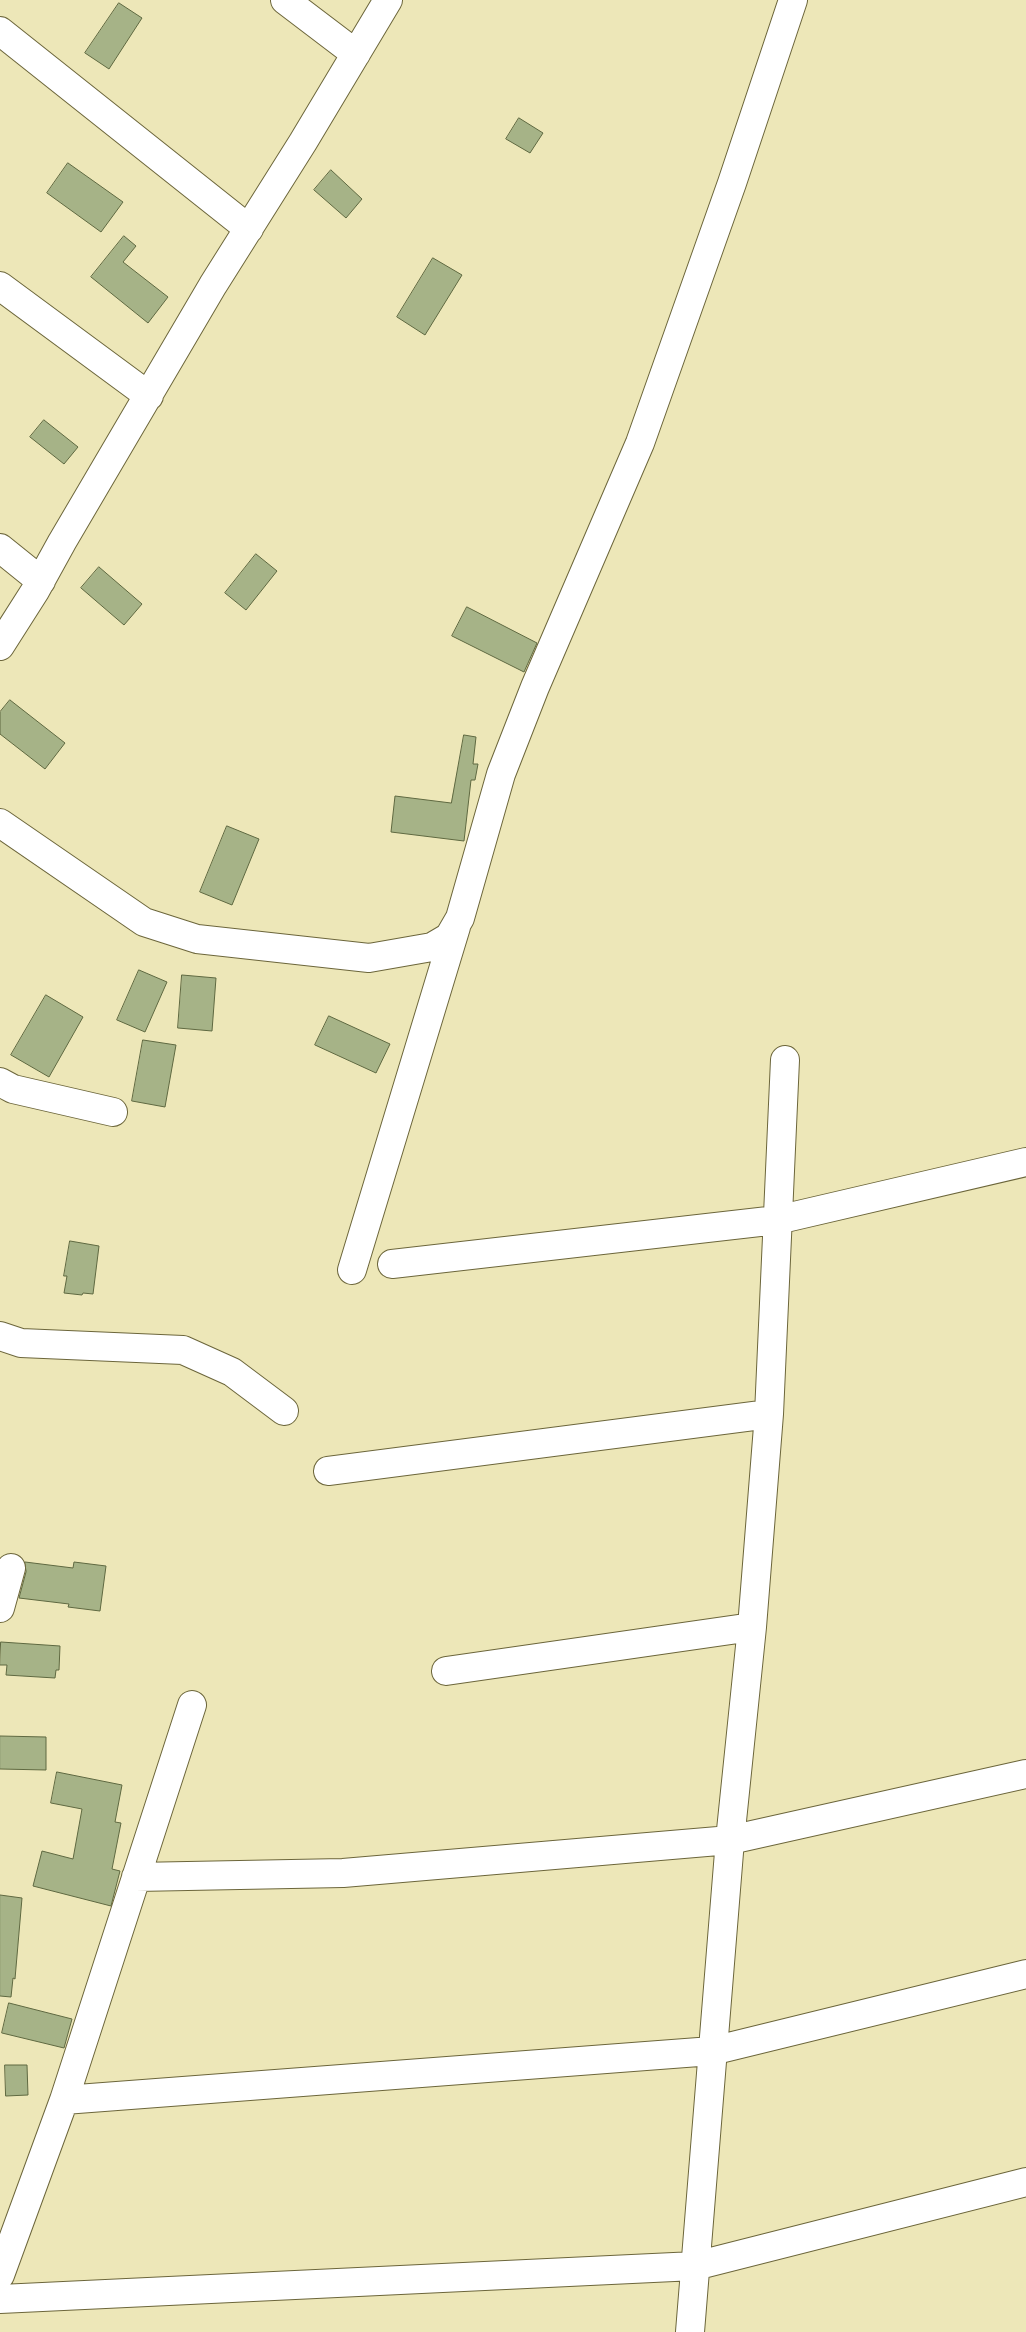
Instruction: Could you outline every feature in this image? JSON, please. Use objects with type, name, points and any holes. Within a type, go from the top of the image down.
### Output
[{"type":"street","points":[[285,0],[356,54]]},
{"type":"street","points":[[0,646],[41,581],[62,542],[149,396],[388,0]]},
{"type":"street","points":[[352,1270],[501,774],[535,687],[640,443],[732,183],[794,0]]},
{"type":"street","points":[[0,31],[249,229]]},
{"type":"street","points":[[0,286],[149,396]]},
{"type":"street","points":[[0,548],[41,581]]},
{"type":"street","points":[[0,822],[144,922],[197,939],[369,958],[432,947],[448,937],[456,927]]},
{"type":"street","points":[[690,2332],[730,1840],[752,1627],[768,1414],[785,1060]]},
{"type":"street","points":[[0,1082],[13,1089],[112,1112]]},
{"type":"street","points":[[392,1264],[778,1220],[1026,1162]]},
{"type":"street","points":[[0,1336],[21,1343],[182,1350],[232,1372],[284,1411]]},
{"type":"street","points":[[328,1471],[768,1414]]},
{"type":"street","points":[[0,1608],[11,1568]]},
{"type":"street","points":[[446,1671],[752,1627]]},
{"type":"street","points":[[0,2275],[64,2100],[192,1705]]},
{"type":"street","points":[[136,1877],[343,1873],[730,1840],[1026,1774]]},
{"type":"street","points":[[64,2100],[712,2051],[1026,1974]]},
{"type":"street","points":[[0,2300],[695,2266],[1026,2182]]},
{"type":"building","points":[[119,3],[142,18],[109,69],[85,53]]},
{"type":"building","points":[[519,118],[543,133],[530,153],[506,139]]},
{"type":"building","points":[[68,163],[123,202],[101,232],[47,193]]},
{"type":"building","points":[[331,170],[362,199],[346,218],[314,190]]},
{"type":"building","points":[[124,236],[136,246],[123,262],[168,297],[148,323],[91,277]]},
{"type":"building","points":[[433,258],[462,275],[425,335],[397,317]]},
{"type":"building","points":[[44,420],[78,447],[64,464],[30,437]]},
{"type":"building","points":[[256,554],[277,571],[246,610],[225,593]]},
{"type":"building","points":[[99,567],[142,604],[124,625],[81,588]]},
{"type":"building","points":[[467,607],[537,643],[524,672],[452,636]]},
{"type":"building","points":[[10,700],[65,743],[45,769],[0,734],[0,712]]},
{"type":"building","points":[[464,735],[476,737],[473,764],[478,764],[475,780],[471,780],[464,841],[391,832],[395,796],[451,803]]},
{"type":"building","points":[[227,826],[259,839],[232,905],[200,892]]},
{"type":"building","points":[[139,970],[167,982],[145,1032],[117,1020]]},
{"type":"building","points":[[182,975],[216,978],[212,1031],[178,1028]]},
{"type":"building","points":[[46,995],[83,1017],[49,1077],[11,1055]]},
{"type":"building","points":[[329,1016],[390,1044],[376,1073],[315,1045]]},
{"type":"building","points":[[143,1040],[176,1045],[165,1107],[132,1101]]},
{"type":"building","points":[[70,1241],[99,1246],[93,1294],[64,1293],[67,1276],[64,1276]]},
{"type":"building","points":[[25,1562],[73,1568],[74,1562],[106,1566],[100,1611],[68,1607],[69,1604],[19,1598],[26,1572]]},
{"type":"building","points":[[1,1642],[60,1646],[59,1670],[56,1670],[55,1678],[6,1675],[7,1665],[0,1665]]},
{"type":"building","points":[[0,1736],[46,1737],[46,1770],[0,1769]]},
{"type":"building","points":[[57,1772],[122,1785],[115,1822],[121,1823],[112,1869],[120,1871],[111,1906],[33,1886],[42,1851],[73,1859],[82,1809],[51,1803]]},
{"type":"building","points":[[0,1895],[22,1898],[15,1979],[13,1978],[11,1997],[0,1996]]},
{"type":"building","points":[[9,2003],[72,2019],[64,2048],[2,2033]]},
{"type":"building","points":[[5,2065],[27,2065],[28,2095],[6,2096]]}]
